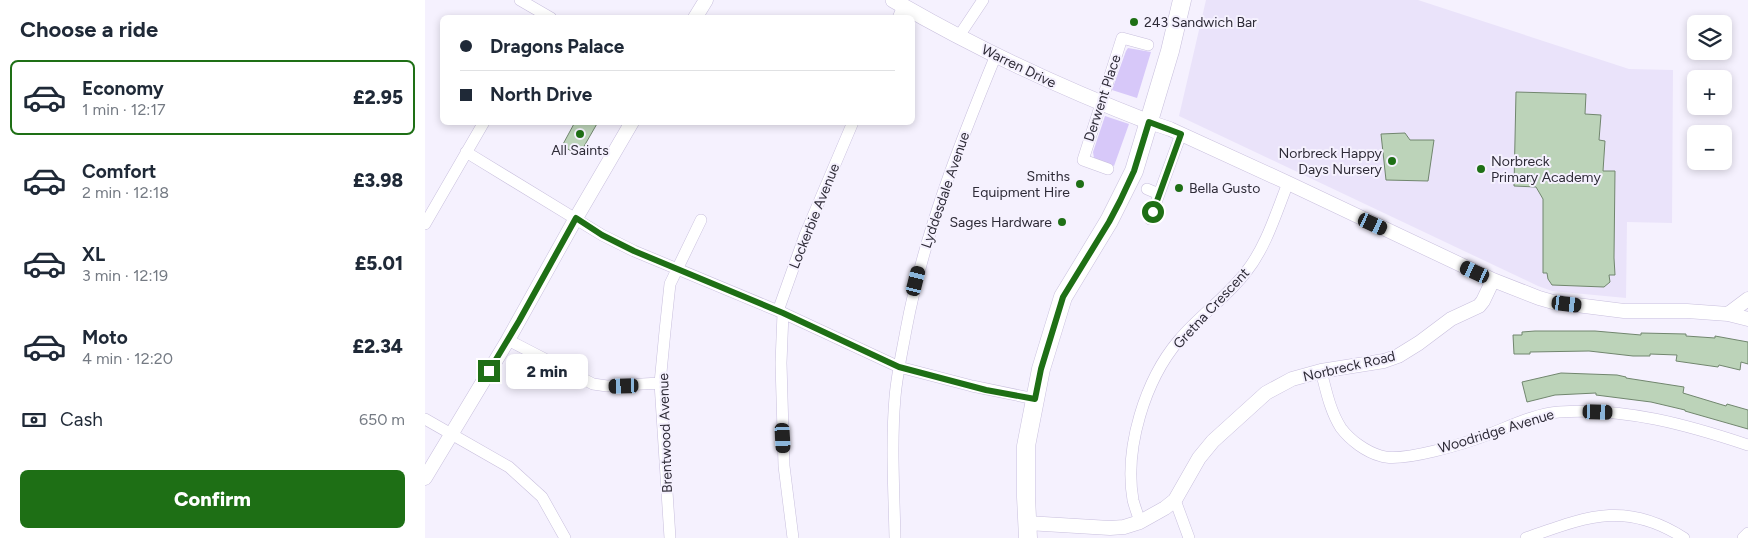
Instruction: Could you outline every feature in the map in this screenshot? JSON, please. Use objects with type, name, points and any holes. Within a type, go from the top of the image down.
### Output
[{"type":"main road","points":[[1028,530],[1026,446],[1041,369],[1063,297],[1109,222],[1134,171],[1170,51],[1182,0]]},
{"type":"main road","name":"Warren Drive","points":[[898,8],[913,15]]},
{"type":"main road","name":"Warren Drive","points":[[915,16],[996,56],[1100,103],[1149,122]]},
{"type":"street","points":[[520,0],[546,15]]},
{"type":"street","points":[[697,15],[706,0]]},
{"type":"street","points":[[959,36],[983,0]]},
{"type":"street","name":"Derwent Place","points":[[1108,169],[1083,160],[1100,103],[1122,38],[1148,45]]},
{"type":"street","name":"Lyddesdale Avenue","points":[[895,538],[893,475],[895,408],[899,367],[912,300],[930,230],[960,143],[996,56]]},
{"type":"street","points":[[1149,122],[1181,134],[1288,183],[1493,280],[1553,302],[1624,311],[1687,311],[1728,314],[1748,319]]},
{"type":"street","points":[[425,224],[482,125]]},
{"type":"street","points":[[425,478],[507,340],[630,125]]},
{"type":"street","name":"Lockerbie Avenue","points":[[793,538],[784,466],[780,312],[805,235],[852,125]]},
{"type":"street","points":[[1150,219],[1181,134]]},
{"type":"street","points":[[466,152],[602,235],[677,270],[780,312],[899,367],[972,386],[1035,399]]},
{"type":"street","name":"Gretna Crescent","points":[[1140,522],[1133,501],[1131,471],[1133,447],[1141,409],[1164,360],[1178,341],[1247,271],[1268,231],[1288,183]]},
{"type":"street","points":[[1147,189],[1159,194]]},
{"type":"street","name":"Brentwood Avenue","points":[[670,538],[660,383],[670,284],[701,220]]},
{"type":"street","name":"Norbreck Road","points":[[1028,530],[1124,527],[1140,522],[1175,500],[1199,458],[1213,441],[1266,393],[1292,379],[1321,371],[1383,361],[1398,356],[1451,319],[1479,306],[1483,302],[1493,280]]},
{"type":"street","points":[[1728,314],[1748,299]]},
{"type":"street","points":[[507,340],[593,384],[607,386],[660,383]]},
{"type":"street","name":"Woodridge Avenue","points":[[1321,371],[1329,404],[1342,428],[1357,444],[1382,456],[1409,456],[1477,439],[1530,418],[1558,412],[1586,411],[1610,412],[1674,422],[1748,445]]},
{"type":"street","points":[[425,419],[509,467],[542,497],[565,538]]},
{"type":"street","points":[[1175,500],[1189,538]]},
{"type":"street","points":[[1526,538],[1578,520],[1600,515],[1622,515],[1646,519],[1667,527],[1684,538]]},
{"type":"street","points":[[1743,538],[1748,533]]},
{"type":"shaded area","name":"Norbreck Primary Academy","points":[[1206,0],[1418,0],[1629,69],[1673,70],[1672,223],[1627,222],[1626,298],[1552,291],[1179,116]]},
{"type":"shaded area","points":[[1128,48],[1151,52],[1137,98],[1112,90]]},
{"type":"shaded area","points":[[1105,116],[1129,124],[1114,166],[1094,158],[1093,152]]},
{"type":"building","points":[[1516,92],[1586,94],[1585,114],[1601,115],[1599,140],[1605,141],[1603,171],[1615,171],[1615,275],[1609,275],[1610,282],[1604,287],[1552,285],[1547,273],[1543,273],[1543,199],[1536,187],[1514,186]]},
{"type":"building","name":"All Saints","points":[[573,125],[596,125],[579,155],[562,146]]},
{"type":"building","points":[[1405,133],[1410,140],[1434,140],[1428,181],[1386,180],[1381,134]]},
{"type":"building","points":[[1595,331],[1641,335],[1641,333],[1686,334],[1686,336],[1715,338],[1715,336],[1748,342],[1748,364],[1741,362],[1740,370],[1719,365],[1718,367],[1676,361],[1677,355],[1650,354],[1650,356],[1633,356],[1589,351],[1514,354],[1513,335],[1522,335],[1522,332]]},
{"type":"building","points":[[1561,373],[1617,375],[1684,387],[1683,393],[1726,406],[1727,404],[1748,410],[1748,429],[1685,410],[1651,402],[1596,395],[1596,393],[1555,395],[1527,402],[1522,382]]},
{"type":"place","name":"243 Sandwich Bar","points":[[1134,22]]},
{"type":"place","name":"All Saints","points":[[580,134]]},
{"type":"place","name":"Norbreck Happy Days Nursery","points":[[1392,161]]},
{"type":"place","name":"Norbreck Primary Academy","points":[[1481,169]]},
{"type":"place","name":"Smiths Equipment Hire","points":[[1080,184]]},
{"type":"place","name":"Bella Gusto","points":[[1179,188]]},
{"type":"place","name":"Sages Hardware","points":[[1062,222]]},
{"type":"route","points":[[489,371],[576,218],[602,235],[634,251],[783,313],[899,367],[986,390],[1035,399],[1041,369],[1063,297],[1120,201],[1134,171],[1149,122],[1181,134],[1153,212]]}]
